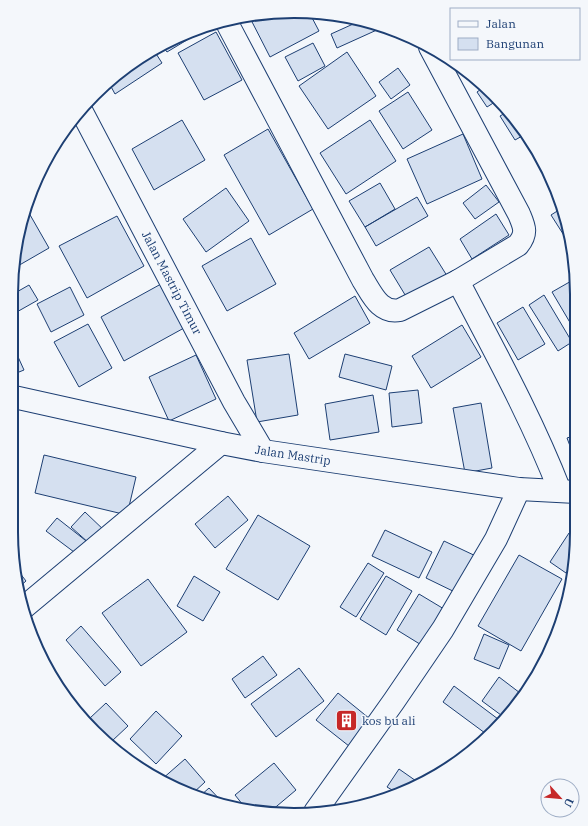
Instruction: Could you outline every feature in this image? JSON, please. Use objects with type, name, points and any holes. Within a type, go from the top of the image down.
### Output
[{"type":"street","points":[[228,26],[363,280],[379,303],[386,309],[391,310],[400,310],[458,281],[518,245],[524,236],[525,227],[519,214],[436,57]]},
{"type":"street","name":"Jalan Mastrip Timur","points":[[84,115],[234,402],[263,451]]},
{"type":"street","points":[[458,281],[530,421],[549,462],[568,492]]},
{"type":"street","name":"Jalan Mastrip","points":[[18,398],[263,451],[519,489],[568,492]]},
{"type":"street","points":[[27,604],[221,443]]},
{"type":"street","points":[[319,807],[443,629],[496,539],[519,489]]},
{"type":"building","points":[[294,18],[313,19],[319,31],[270,57],[252,21]]},
{"type":"building","points":[[353,24],[376,31],[337,48],[331,34]]},
{"type":"building","points":[[216,32],[242,80],[204,100],[178,53]]},
{"type":"building","points":[[189,39],[167,52],[165,50]]},
{"type":"building","points":[[313,43],[325,66],[298,81],[285,57]]},
{"type":"building","points":[[347,52],[376,96],[328,129],[299,86]]},
{"type":"building","points":[[157,55],[162,63],[115,94],[112,86]]},
{"type":"building","points":[[398,68],[410,85],[391,99],[379,82]]},
{"type":"building","points":[[480,90],[493,103],[487,107],[477,92]]},
{"type":"building","points":[[408,92],[432,130],[403,149],[379,111]]},
{"type":"building","points":[[504,114],[520,137],[515,140],[500,116]]},
{"type":"building","points":[[182,120],[205,160],[154,190],[132,149]]},
{"type":"building","points":[[370,120],[396,161],[346,194],[320,153]]},
{"type":"building","points":[[268,129],[313,209],[269,235],[224,155]]},
{"type":"building","points":[[463,134],[482,179],[427,204],[407,159]]},
{"type":"building","points":[[380,183],[395,209],[365,227],[349,201]]},
{"type":"building","points":[[486,185],[499,202],[475,219],[463,203]]},
{"type":"building","points":[[226,188],[249,221],[206,252],[183,219]]},
{"type":"building","points":[[417,197],[428,216],[376,246],[365,227]]},
{"type":"building","points":[[557,211],[564,235],[551,215]]},
{"type":"building","points":[[30,214],[49,248],[20,265],[23,240]]},
{"type":"building","points":[[496,214],[509,235],[472,259],[460,239]]},
{"type":"building","points":[[117,216],[144,266],[87,298],[59,246]]},
{"type":"building","points":[[251,238],[276,284],[227,311],[202,266]]},
{"type":"building","points":[[429,247],[449,279],[410,303],[390,270]]},
{"type":"building","points":[[569,282],[570,323],[552,292]]},
{"type":"building","points":[[161,284],[184,328],[124,361],[101,317]]},
{"type":"building","points":[[29,285],[38,300],[18,311],[18,291]]},
{"type":"building","points":[[70,287],[84,315],[51,332],[37,304]]},
{"type":"building","points":[[544,295],[570,339],[570,343],[558,351],[529,305]]},
{"type":"building","points":[[355,296],[370,323],[309,359],[294,333]]},
{"type":"building","points":[[523,307],[545,344],[518,360],[497,323]]},
{"type":"building","points":[[88,324],[112,368],[79,387],[54,342]]},
{"type":"building","points":[[462,325],[481,357],[431,388],[412,356]]},
{"type":"building","points":[[289,354],[298,415],[257,422],[247,360]]},
{"type":"building","points":[[345,354],[392,366],[386,390],[339,377]]},
{"type":"building","points":[[196,355],[216,399],[169,421],[149,377]]},
{"type":"building","points":[[18,357],[24,370],[18,372]]},
{"type":"building","points":[[418,390],[422,423],[392,427],[389,393]]},
{"type":"building","points":[[373,395],[379,432],[330,440],[325,404]]},
{"type":"building","points":[[481,403],[492,468],[465,473],[453,408]]},
{"type":"building","points":[[570,437],[570,446],[567,438]]},
{"type":"building","points":[[44,455],[136,477],[127,515],[35,493]]},
{"type":"building","points":[[228,496],[248,520],[215,548],[195,524]]},
{"type":"building","points":[[85,512],[107,533],[90,544],[71,527]]},
{"type":"building","points":[[258,515],[310,546],[278,600],[226,569]]},
{"type":"building","points":[[57,518],[90,544],[78,555],[46,531]]},
{"type":"building","points":[[385,530],[432,552],[419,578],[372,556]]},
{"type":"building","points":[[569,533],[568,571],[566,573],[550,562]]},
{"type":"building","points":[[444,541],[480,558],[461,595],[426,578]]},
{"type":"building","points":[[519,555],[562,579],[521,651],[478,626]]},
{"type":"building","points":[[368,563],[384,573],[356,617],[340,607]]},
{"type":"building","points":[[21,575],[26,581],[23,584]]},
{"type":"building","points":[[194,576],[220,592],[203,621],[177,606]]},
{"type":"building","points":[[386,576],[412,591],[386,635],[360,619]]},
{"type":"building","points":[[148,579],[187,632],[141,666],[102,613]]},
{"type":"building","points":[[419,594],[444,609],[423,646],[397,630]]},
{"type":"building","points":[[81,626],[121,672],[105,686],[66,640]]},
{"type":"building","points":[[484,634],[509,645],[499,669],[474,659]]},
{"type":"building","points":[[263,656],[277,675],[245,698],[232,679]]},
{"type":"building","points":[[299,668],[324,701],[276,737],[251,704]]},
{"type":"building","points":[[499,677],[518,692],[501,715],[482,701]]},
{"type":"building","points":[[454,686],[497,719],[484,732],[443,702]]},
{"type":"building","name":"kos bu ali","points":[[338,693],[375,723],[354,750],[316,720]]},
{"type":"building","points":[[106,703],[128,726],[113,740],[90,718]]},
{"type":"building","points":[[156,711],[182,736],[156,764],[130,739]]},
{"type":"building","points":[[185,759],[205,782],[196,790],[165,776]]},
{"type":"building","points":[[274,763],[296,790],[276,807],[242,803],[235,795]]},
{"type":"building","points":[[399,769],[415,780],[392,790],[387,787]]},
{"type":"building","points":[[209,788],[218,797],[205,793],[204,793]]},
{"type":"place","name":"kos bu ali","points":[[346,721]]}]
